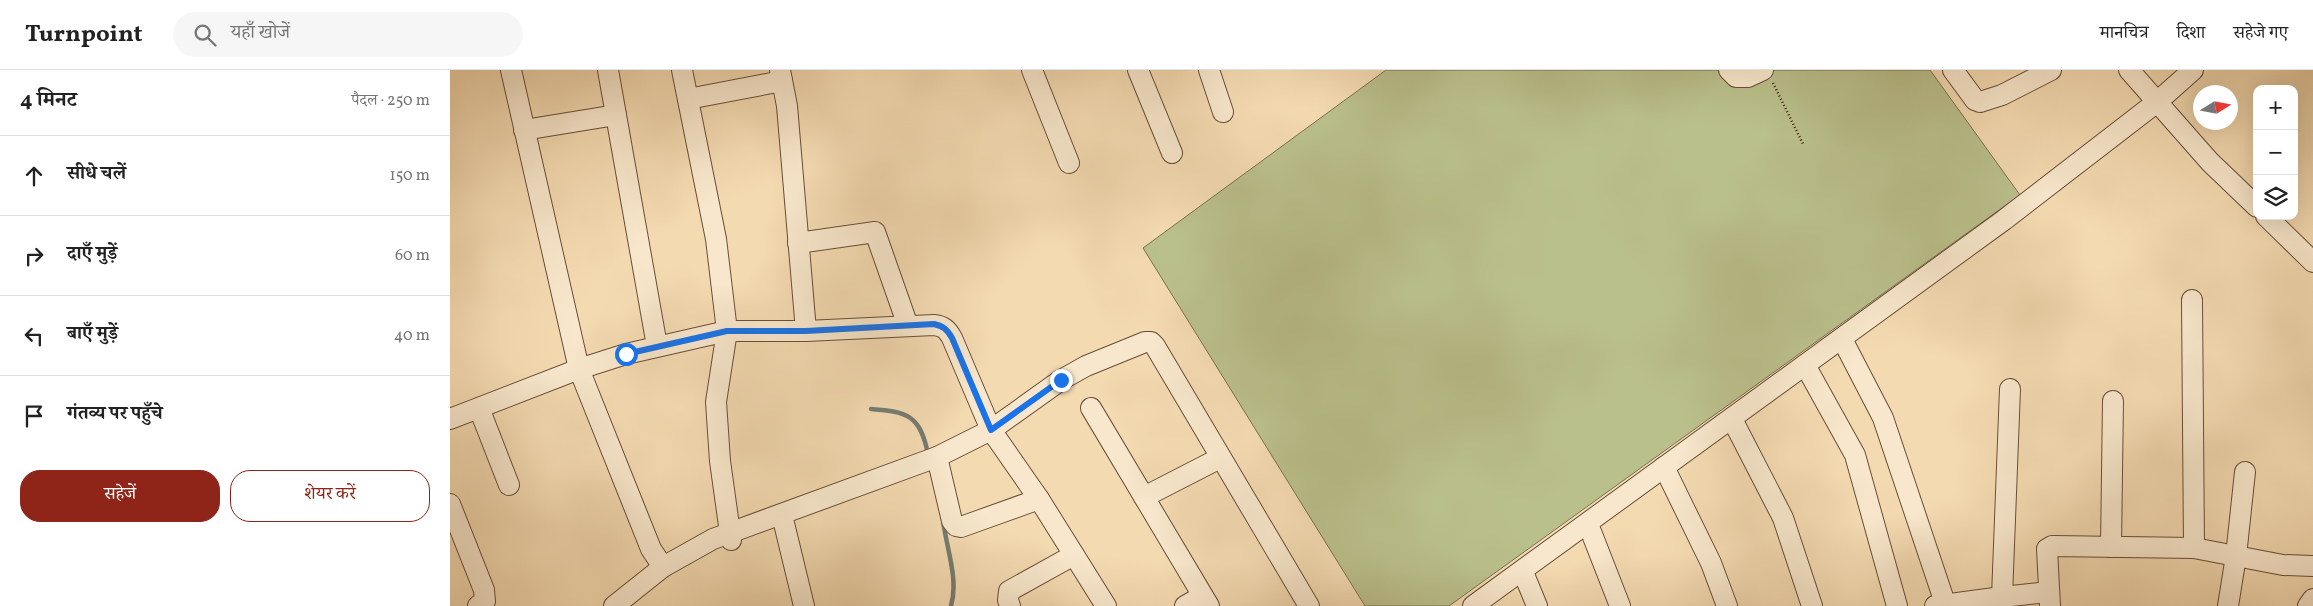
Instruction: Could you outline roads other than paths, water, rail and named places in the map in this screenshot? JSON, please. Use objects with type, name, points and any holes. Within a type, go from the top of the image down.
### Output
[{"type":"street","points":[[510,70],[579,369],[652,549],[663,567]]},
{"type":"street","points":[[608,70],[657,346]]},
{"type":"street","points":[[682,70],[716,239],[727,331],[716,402],[720,461],[731,536]]},
{"type":"street","points":[[1032,70],[1069,163]]},
{"type":"street","points":[[1138,70],[1172,153]]},
{"type":"street","points":[[1209,70],[1223,112]]},
{"type":"street","points":[[1729,70],[1736,77],[1767,74]]},
{"type":"street","points":[[1953,70],[1975,100],[1980,102],[2002,96],[2051,70]]},
{"type":"street","points":[[2129,70],[2210,162],[2253,203]]},
{"type":"street","points":[[1473,606],[1523,572],[2004,220],[2157,102],[2193,70]]},
{"type":"street","points":[[688,99],[781,75],[787,106],[806,331]]},
{"type":"street","points":[[524,130],[616,115]]},
{"type":"street","points":[[2270,220],[2313,262]]},
{"type":"street","points":[[798,243],[875,232],[908,326]]},
{"type":"street","points":[[2192,300],[2194,548]]},
{"type":"street","points":[[450,419],[579,369],[657,346],[727,331],[806,331],[934,324],[942,326],[948,331],[991,430],[1039,498],[1106,606]]},
{"type":"street","points":[[1842,339],[1883,418],[1942,605],[2002,597],[2049,599],[2047,553],[2050,547],[2194,548],[2283,565],[2313,566]]},
{"type":"street","points":[[614,606],[663,567],[713,539],[731,536],[932,459],[991,430],[1061,380],[1132,346],[1151,342],[1156,346],[1220,458],[1310,606]]},
{"type":"street","points":[[1805,365],[1855,455],[1896,606]]},
{"type":"street","points":[[2002,597],[2010,389]]},
{"type":"street","points":[[2111,547],[2113,401]]},
{"type":"street","points":[[479,408],[509,485]]},
{"type":"street","points":[[1091,408],[1206,601],[1185,606]]},
{"type":"street","points":[[1732,419],[1783,518],[1812,606]]},
{"type":"street","points":[[1144,496],[1220,458]]},
{"type":"street","points":[[932,459],[956,526],[960,527],[1039,498]]},
{"type":"street","points":[[1664,467],[1711,563],[1727,606]]},
{"type":"street","points":[[2228,606],[2236,556],[2245,472]]},
{"type":"street","points":[[450,504],[484,590],[485,601],[478,606]]},
{"type":"street","points":[[782,515],[804,606]]},
{"type":"street","points":[[1588,524],[1620,606]]},
{"type":"street","points":[[1010,606],[1007,597],[1011,590],[1074,555]]},
{"type":"street","points":[[1523,572],[1537,606]]},
{"type":"street","points":[[2308,606],[2313,599]]},
{"type":"waterway","points":[[871,409],[903,414],[910,418],[921,431],[928,454]]},
{"type":"waterway","points":[[943,520],[953,574],[954,585],[951,606]]}]
